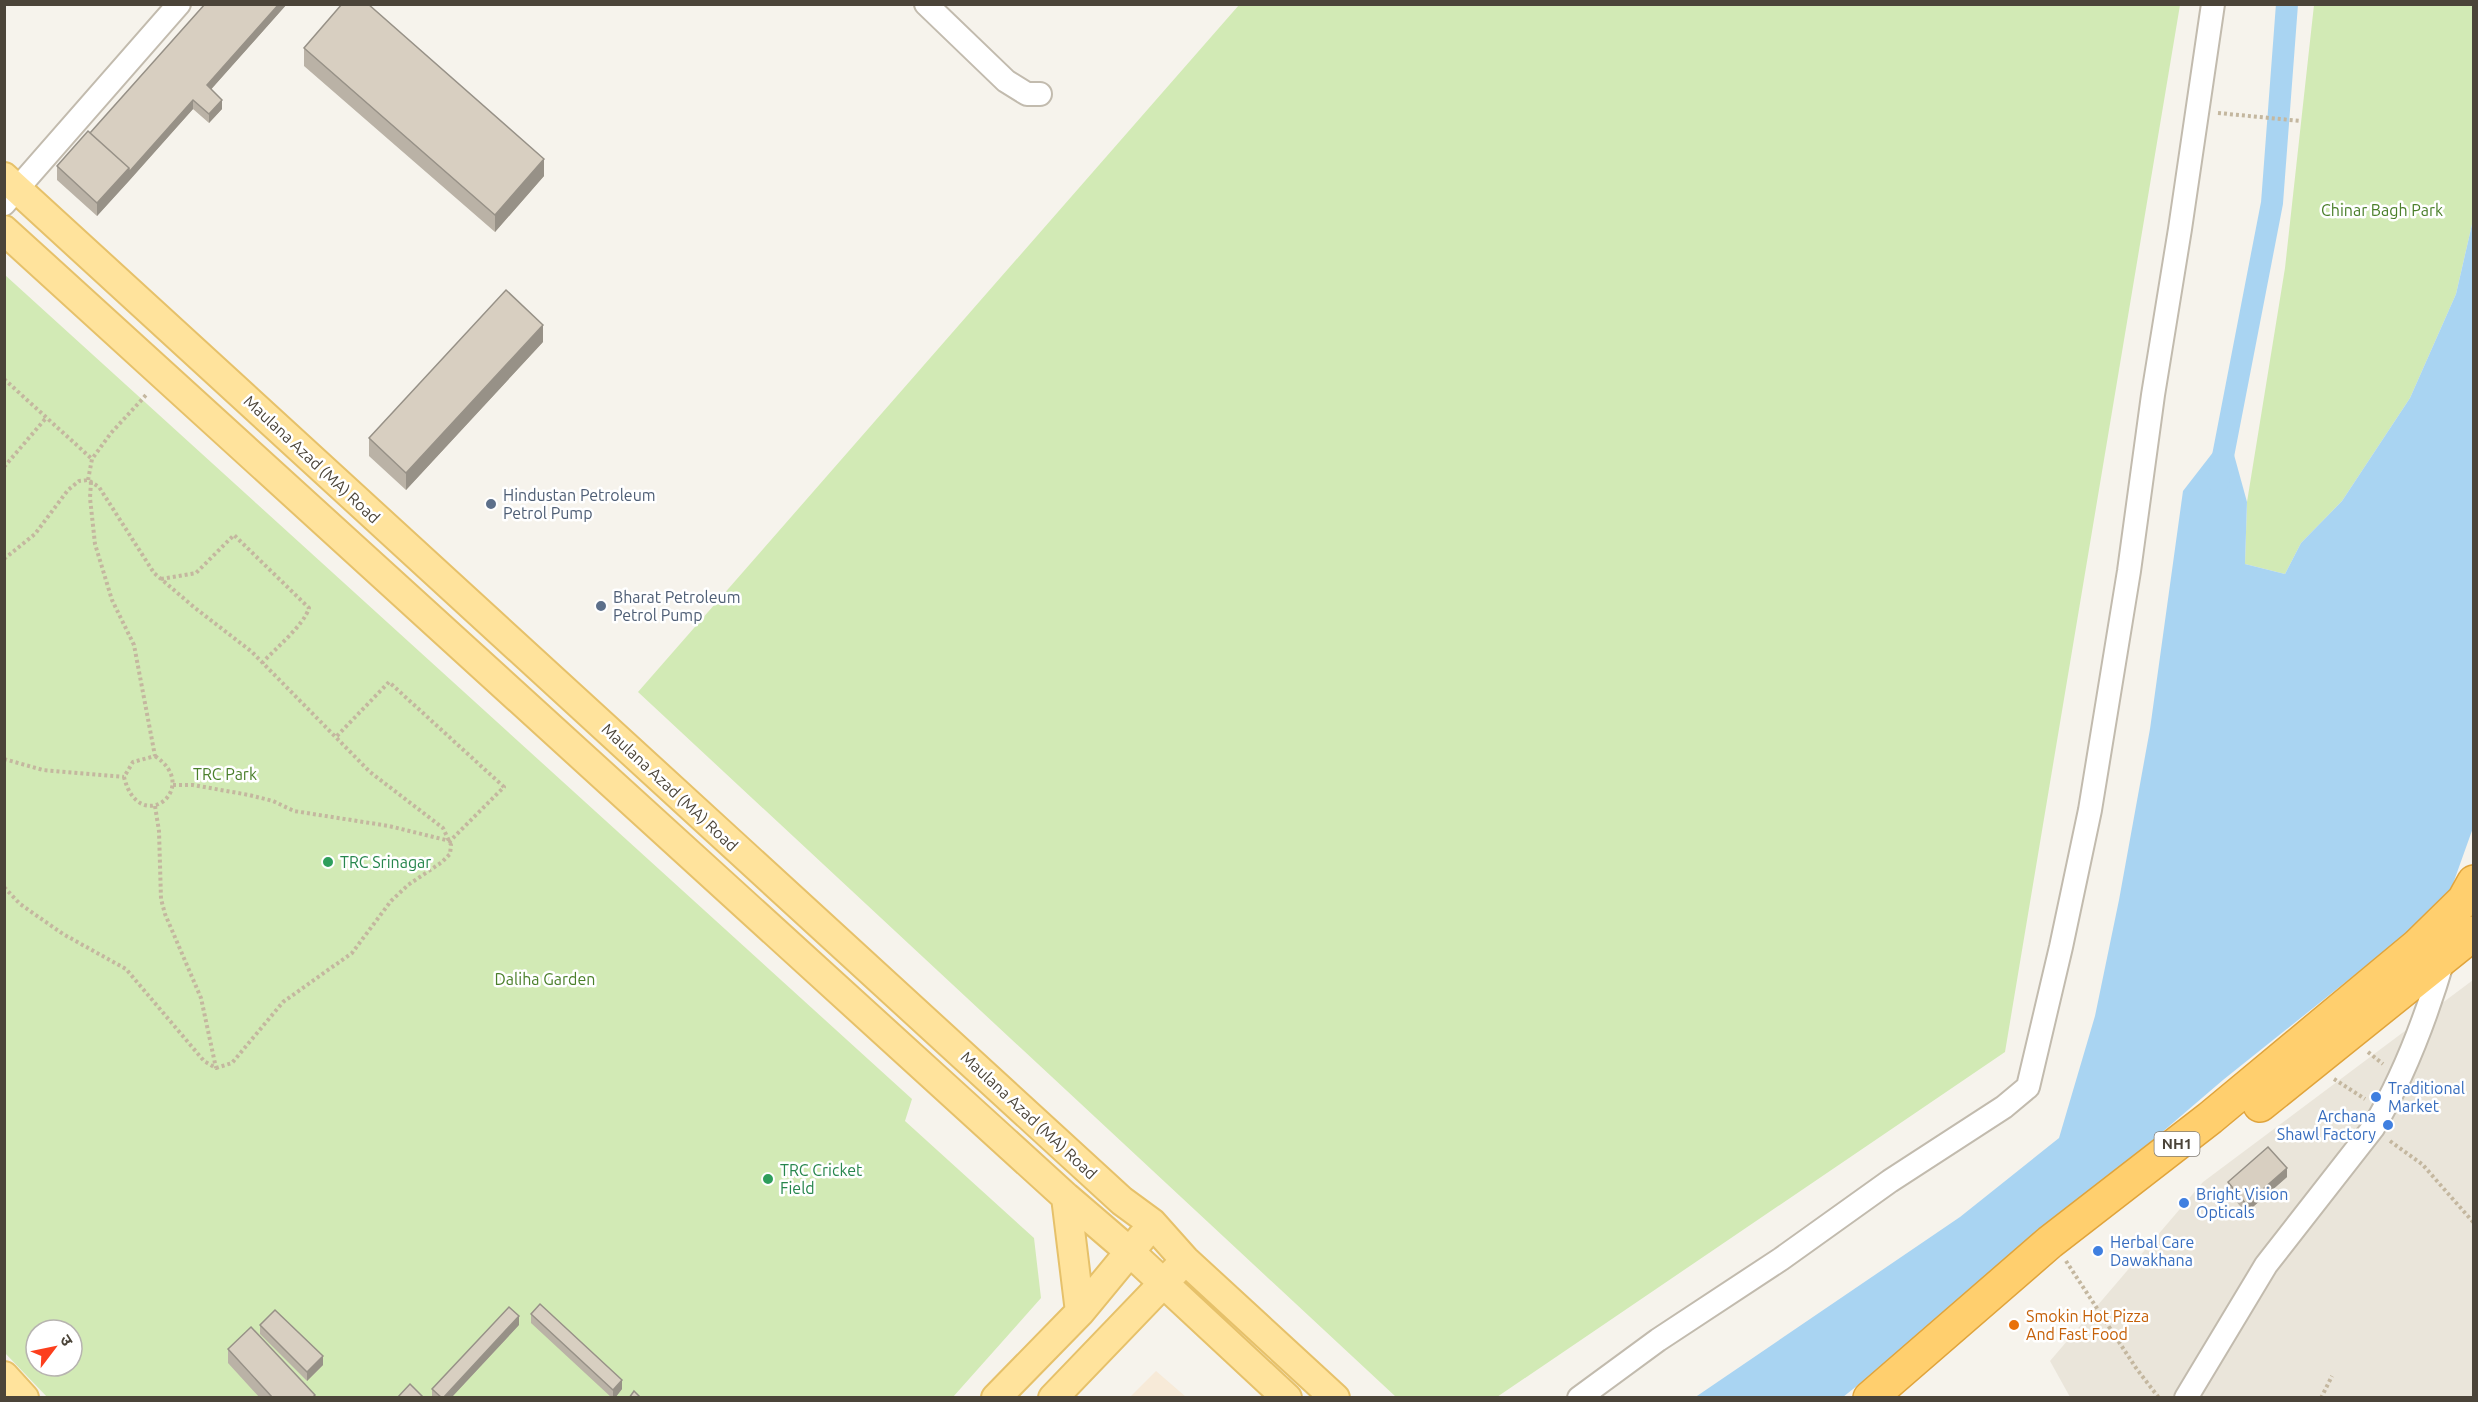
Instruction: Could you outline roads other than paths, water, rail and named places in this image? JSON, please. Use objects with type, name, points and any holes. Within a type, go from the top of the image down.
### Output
[{"type":"highway","name":"NH1","points":[[1870,1398],[2050,1242],[2210,1118],[2417,946],[2458,907],[2474,882]]},
{"type":"highway","name":"NH1","points":[[1905,1398],[2064,1258],[2312,1065],[2474,933]]},
{"type":"main road","name":"Maulana Azad (MA) Road","points":[[9,190],[1122,1201],[1152,1223],[1185,1260],[1335,1398]]},
{"type":"main road","name":"Maulana Azad (MA) Road","points":[[4,230],[1066,1197],[1130,1252],[1287,1398]]},
{"type":"main road","points":[[1066,1197],[1080,1312]]},
{"type":"main road","points":[[996,1398],[1080,1312],[1152,1223]]},
{"type":"main road","points":[[1053,1398],[1185,1260]]},
{"type":"main road","points":[[4,1376],[24,1398]]},
{"type":"street","points":[[9,190],[179,4]]},
{"type":"street","points":[[926,4],[1006,81],[1027,94],[1040,94]]},
{"type":"street","points":[[1579,1398],[1658,1340],[1781,1259],[1890,1181],[2004,1107],[2028,1087],[2090,810],[2213,4]]},
{"type":"street","points":[[2186,1398],[2266,1266],[2378,1119],[2399,1079],[2433,996],[2445,955]]},
{"type":"water","points":[[2473,220],[2474,825],[2449,895],[2412,929],[2223,1080],[1986,1283],[1843,1397],[1694,1398],[1960,1217],[2059,1138],[2095,1016],[2119,900],[2150,729],[2183,491],[2214,451],[2233,451],[2247,502],[2245,564],[2285,574],[2301,543],[2342,501],[2410,398],[2456,294]]},
{"type":"waterway","points":[[2218,482],[2272,203],[2287,4]]},
{"type":"place","name":"Hindustan Petroleum Petrol Pump","points":[[491,504]]},
{"type":"place","name":"Bharat Petroleum Petrol Pump","points":[[601,606]]},
{"type":"place","name":"TRC Srinagar","points":[[328,862]]},
{"type":"place","name":"Traditional Market","points":[[2376,1097]]},
{"type":"place","name":"Archana Shawl Factory","points":[[2388,1125]]},
{"type":"place","name":"TRC Cricket Field","points":[[768,1179]]},
{"type":"place","name":"Bright Vision Opticals","points":[[2184,1203]]},
{"type":"place","name":"Herbal Care Dawakhana","points":[[2098,1251]]},
{"type":"place","name":"Smokin Hot Pizza And Fast Food","points":[[2014,1325]]},
{"type":"park label","name":"Chinar Bagh Park","points":[[2382,210]]},
{"type":"park label","name":"TRC Park","points":[[225,774]]},
{"type":"park label","name":"Daliha Garden","points":[[545,979]]}]
